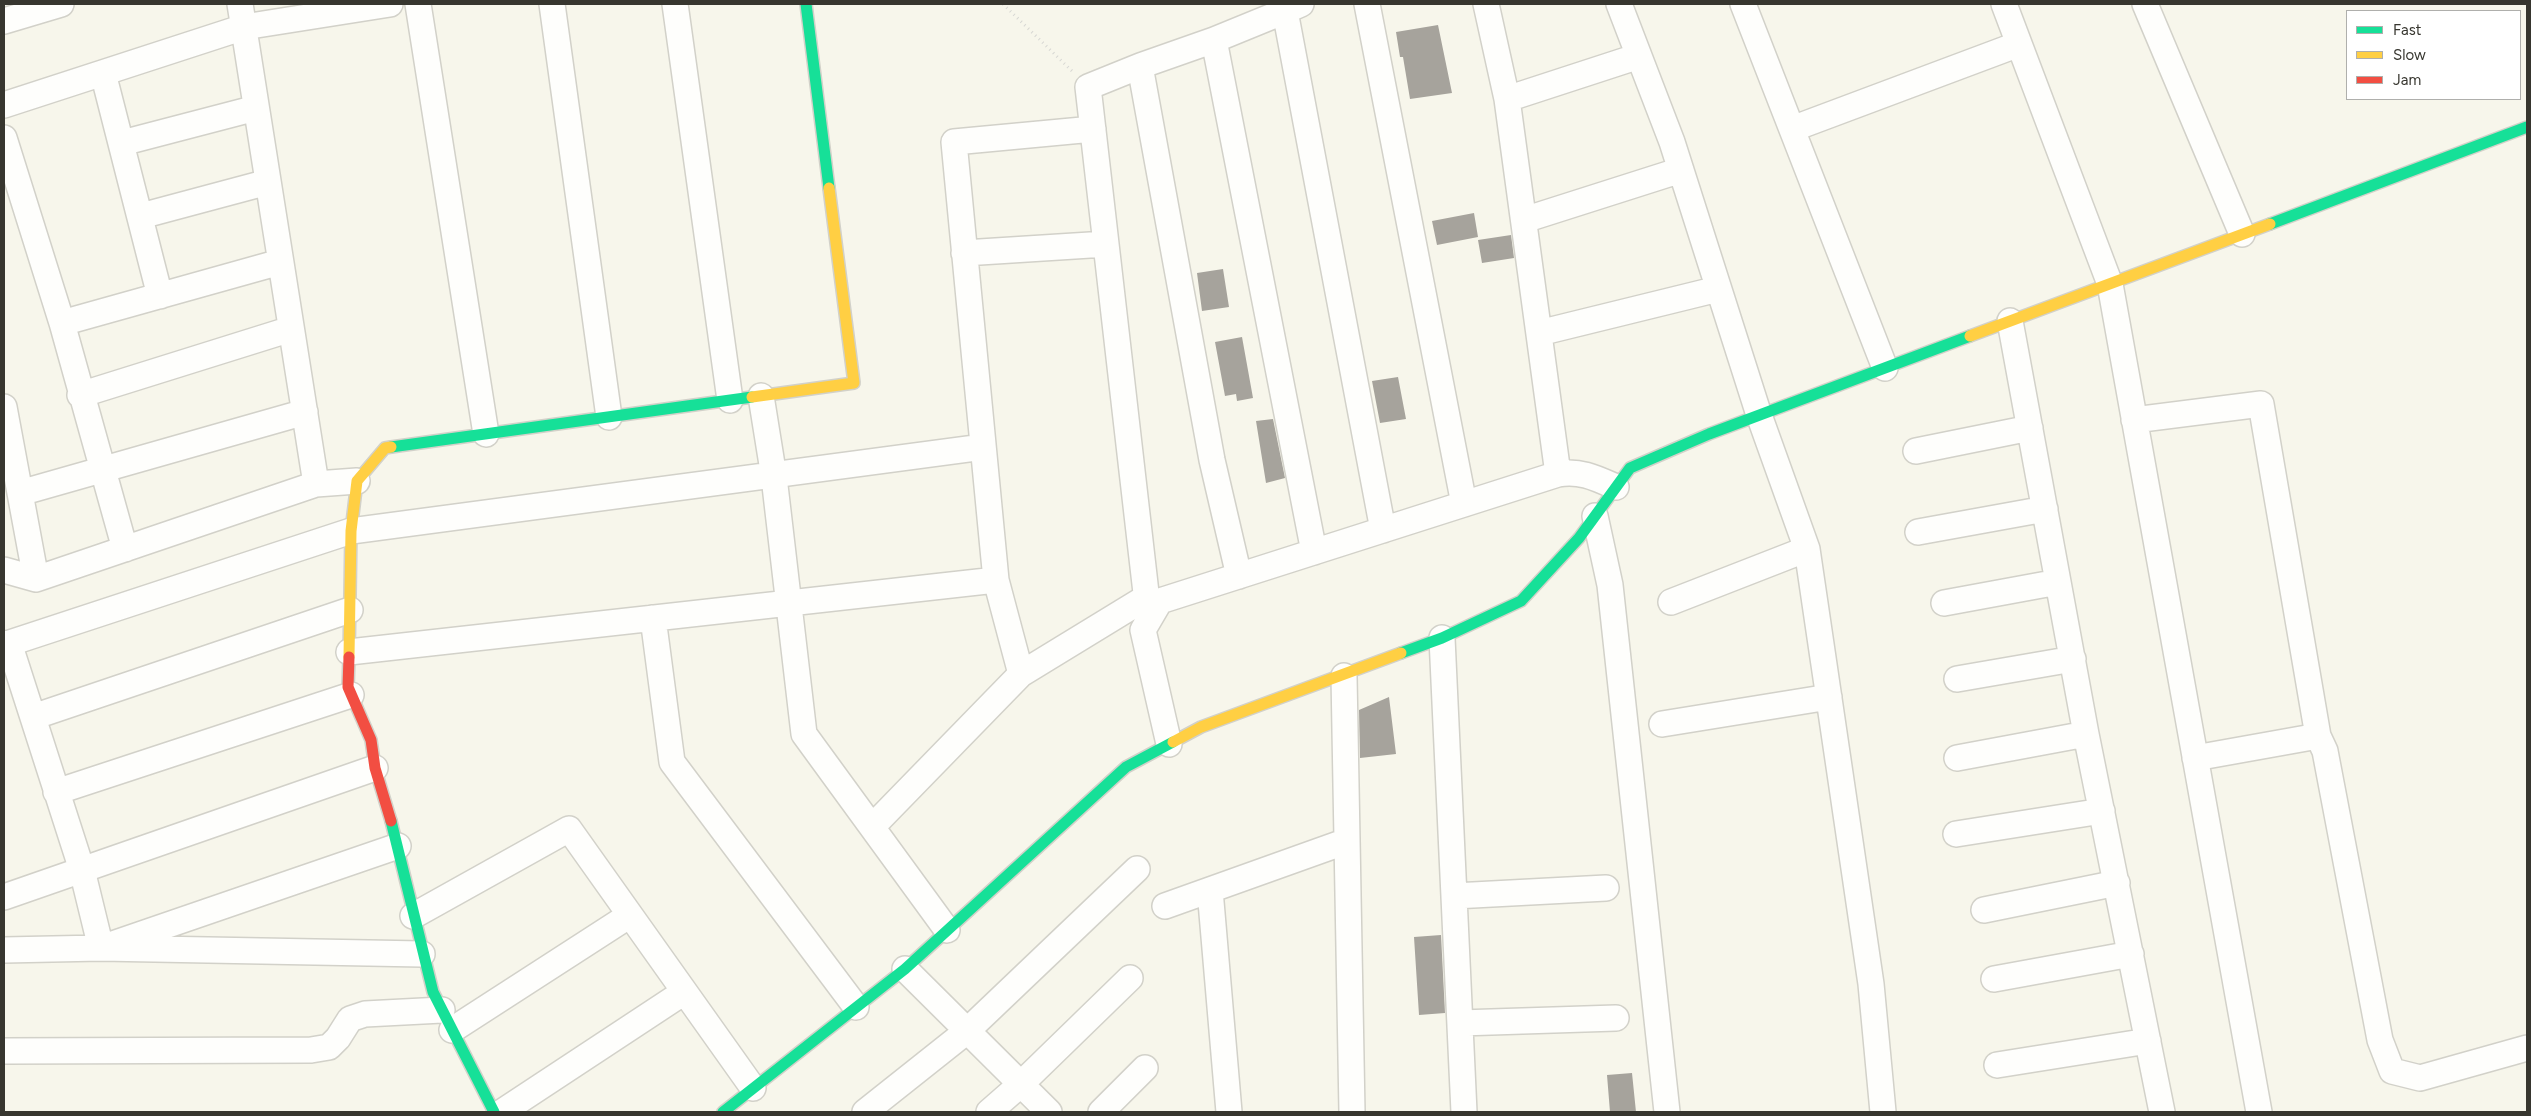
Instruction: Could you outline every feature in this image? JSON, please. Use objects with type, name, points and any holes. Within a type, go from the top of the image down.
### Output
[{"type":"street","points":[[4,21],[60,4]]},
{"type":"street","points":[[4,105],[103,73],[242,16],[390,4]]},
{"type":"street","points":[[418,4],[486,434]]},
{"type":"street","points":[[552,4],[609,417]]},
{"type":"street","points":[[676,4],[730,400]]},
{"type":"street","points":[[494,1112],[432,992],[398,846],[375,768],[371,740],[348,687],[351,531],[357,481],[385,448],[854,383],[806,4]]},
{"type":"street","points":[[1367,4],[1464,504]]},
{"type":"street","points":[[1486,4],[1507,98],[1558,474]]},
{"type":"street","points":[[1618,4],[1681,170],[1759,415],[1807,549],[1871,984],[1883,1112]]},
{"type":"street","points":[[2004,4],[2110,284],[2260,1112]]},
{"type":"street","points":[[2145,4],[2242,234]]},
{"type":"street","points":[[1749,5],[1792,129],[1884,368]]},
{"type":"street","points":[[1169,744],[1143,630],[1148,608],[1088,87],[1293,8],[1383,530]]},
{"type":"street","points":[[242,16],[316,484]]},
{"type":"street","points":[[1214,40],[1314,552]]},
{"type":"street","points":[[1792,129],[2019,44]]},
{"type":"street","points":[[1507,98],[1639,56]]},
{"type":"street","points":[[1140,66],[1212,460],[1239,576]]},
{"type":"street","points":[[103,73],[142,216],[160,296]]},
{"type":"street","points":[[122,143],[256,108]]},
{"type":"street","points":[[723,1112],[905,969],[1126,767],[1202,727],[1344,676],[1442,638],[1522,601],[1579,538],[1630,468],[1759,415],[2527,127]]},
{"type":"street","points":[[1021,674],[996,580],[954,142],[1093,129]]},
{"type":"street","points":[[4,138],[62,323],[80,395],[124,549]]},
{"type":"street","points":[[1524,220],[1681,170]]},
{"type":"street","points":[[142,216],[268,182]]},
{"type":"street","points":[[964,254],[1106,244]]},
{"type":"street","points":[[62,323],[280,262]]},
{"type":"street","points":[[1539,333],[1718,289]]},
{"type":"street","points":[[2010,321],[2086,734],[2161,1112]]},
{"type":"street","points":[[80,395],[291,329]]},
{"type":"street","points":[[762,396],[774,477],[804,734],[947,930]]},
{"type":"street","points":[[2134,420],[2261,404],[2318,736],[2325,752],[2380,1040],[2392,1071],[2420,1078],[2527,1048]]},
{"type":"street","points":[[4,407],[36,579]]},
{"type":"street","points":[[20,493],[305,412]]},
{"type":"street","points":[[1916,451],[2030,428]]},
{"type":"street","points":[[101,948],[82,870],[33,717],[6,644],[351,531],[774,477],[983,448]]},
{"type":"street","points":[[872,827],[1021,674],[1160,601],[1558,474],[1571,472],[1586,474],[1616,487]]},
{"type":"street","points":[[4,570],[36,579],[316,484],[357,481]]},
{"type":"street","points":[[1918,532],[2045,509]]},
{"type":"street","points":[[1595,516],[1610,585],[1667,1112]]},
{"type":"street","points":[[1671,602],[1807,549]]},
{"type":"street","points":[[349,652],[996,580]]},
{"type":"street","points":[[1944,603],[2058,582]]},
{"type":"street","points":[[33,717],[350,610]]},
{"type":"street","points":[[653,618],[672,762],[856,1007]]},
{"type":"street","points":[[1442,638],[1464,1112]]},
{"type":"street","points":[[1957,679],[2072,659]]},
{"type":"street","points":[[1344,676],[1352,1112]]},
{"type":"street","points":[[56,792],[352,695]]},
{"type":"street","points":[[1662,724],[1829,697]]},
{"type":"street","points":[[1956,758],[2086,734]]},
{"type":"street","points":[[2195,758],[2318,736]]},
{"type":"street","points":[[4,897],[375,768]]},
{"type":"street","points":[[1956,834],[2102,810]]},
{"type":"street","points":[[413,916],[569,829],[753,1088]]},
{"type":"street","points":[[1165,906],[1346,841]]},
{"type":"street","points":[[101,948],[398,846]]},
{"type":"street","points":[[866,1112],[967,1031],[1137,869]]},
{"type":"street","points":[[1984,910],[2116,883]]},
{"type":"street","points":[[1454,896],[1606,888]]},
{"type":"street","points":[[1210,890],[1229,1112]]},
{"type":"street","points":[[4,1051],[311,1050],[329,1047],[338,1038],[350,1019],[364,1014],[447,1020],[630,915]]},
{"type":"street","points":[[4,950],[101,948],[422,954]]},
{"type":"street","points":[[1994,979],[2131,954]]},
{"type":"street","points":[[905,969],[1049,1112]]},
{"type":"street","points":[[989,1112],[1021,1084],[1130,978]]},
{"type":"street","points":[[502,1112],[684,992]]},
{"type":"street","points":[[1460,1023],[1616,1018]]},
{"type":"street","points":[[1997,1065],[2148,1041]]},
{"type":"street","points":[[1101,1112],[1145,1068]]},
{"type":"path","points":[[1003,4],[1088,87]]},
{"type":"building","points":[[1438,25],[1452,93],[1410,99],[1403,57],[1400,57],[1396,32]]},
{"type":"building","points":[[1474,213],[1478,237],[1437,245],[1432,221]]},
{"type":"building","points":[[1511,235],[1514,258],[1482,263],[1478,240]]},
{"type":"building","points":[[1223,269],[1229,307],[1202,311],[1197,273]]},
{"type":"building","points":[[1242,337],[1253,398],[1237,401],[1236,394],[1225,396],[1215,342]]},
{"type":"building","points":[[1398,377],[1406,419],[1380,423],[1372,381]]},
{"type":"building","points":[[1273,419],[1285,478],[1266,483],[1256,421]]},
{"type":"building","points":[[1389,697],[1396,754],[1360,758],[1359,710]]},
{"type":"building","points":[[1441,935],[1445,1013],[1419,1015],[1414,937]]},
{"type":"building","points":[[1632,1073],[1636,1112],[1610,1112],[1607,1075]]},
{"type":"traffic: fast","points":[[806,4],[829,188]]},
{"type":"traffic: fast","points":[[2270,224],[2527,127]]},
{"type":"traffic: fast","points":[[1401,653],[1442,638],[1521,601],[1579,538],[1630,468],[1709,434],[1970,336]]},
{"type":"traffic: fast","points":[[391,447],[752,397]]},
{"type":"traffic: fast","points":[[723,1112],[905,969],[1126,767],[1173,742]]},
{"type":"traffic: fast","points":[[391,821],[433,992],[494,1112]]},
{"type":"traffic: slow","points":[[752,397],[854,383],[829,188]]},
{"type":"traffic: slow","points":[[1970,336],[2270,224]]},
{"type":"traffic: slow","points":[[349,657],[351,531],[357,481],[385,448],[391,447]]},
{"type":"traffic: slow","points":[[1173,742],[1201,727],[1401,653]]},
{"type":"traffic: jam","points":[[349,657],[348,687],[371,740],[375,768],[391,821]]}]
